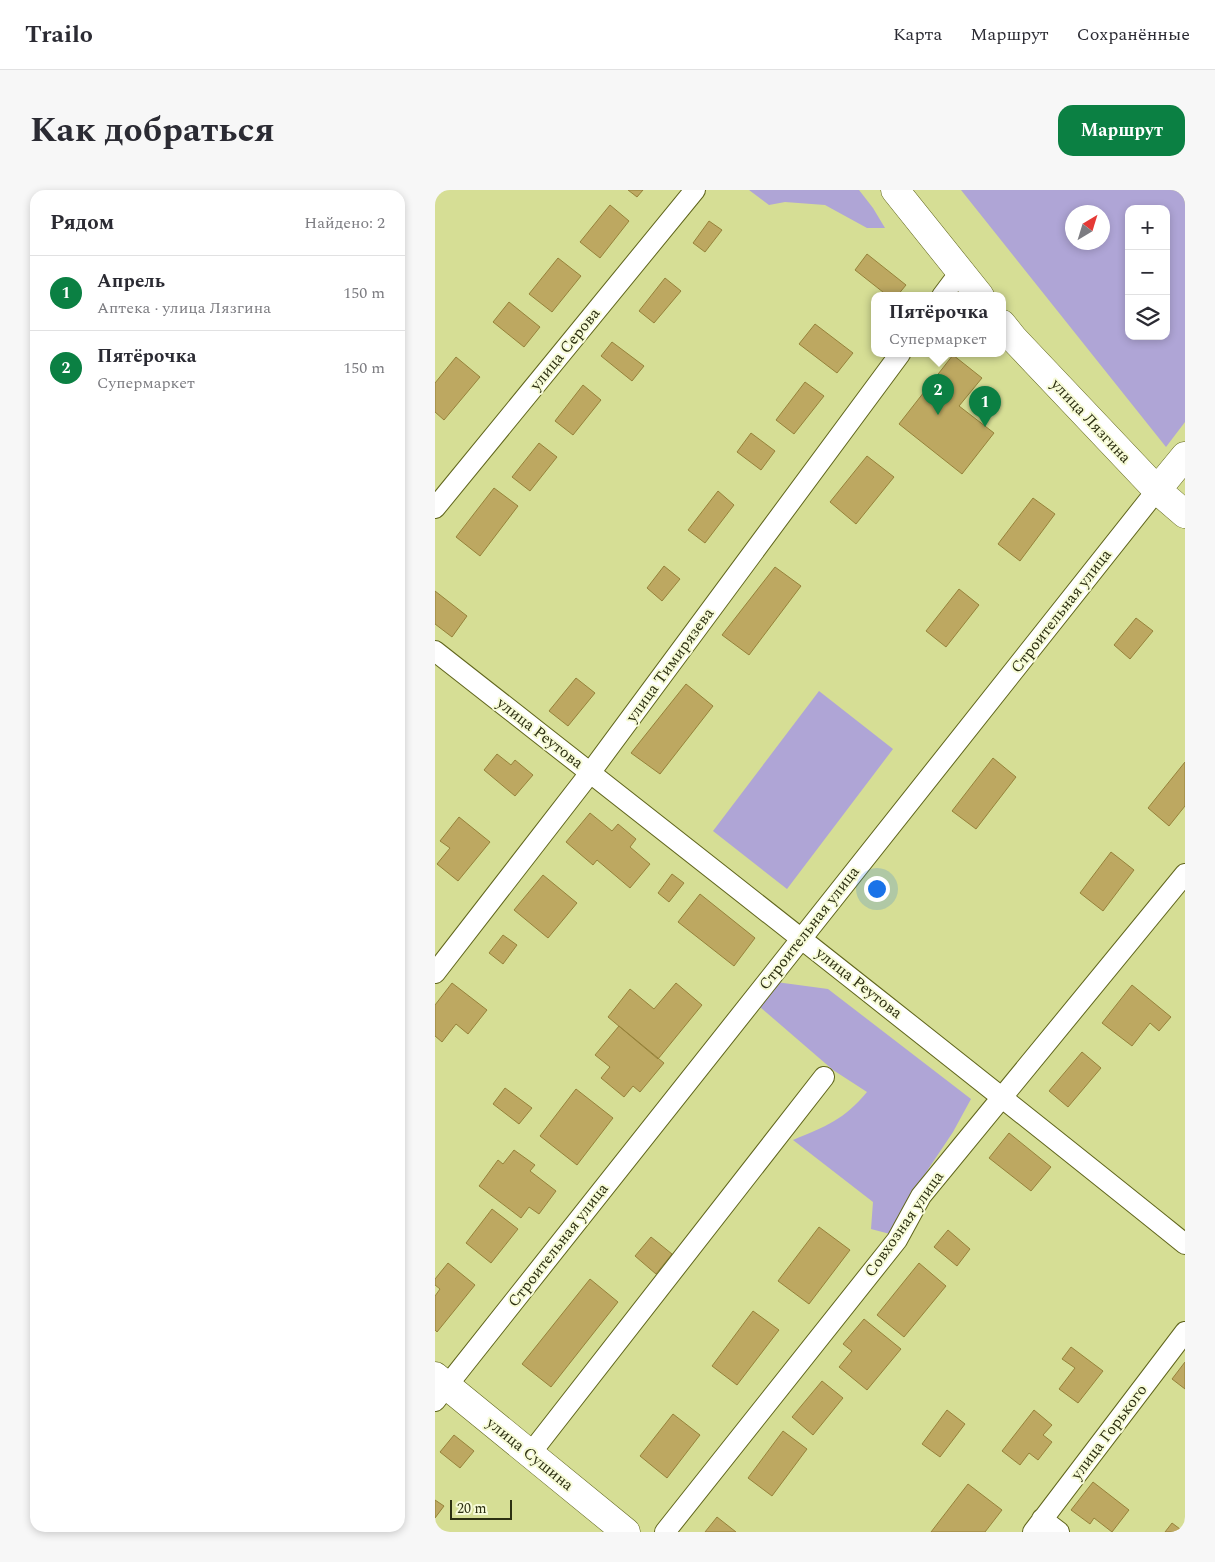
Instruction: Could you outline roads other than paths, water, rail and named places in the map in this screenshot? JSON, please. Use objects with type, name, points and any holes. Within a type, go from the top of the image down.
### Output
[{"type":"main road","points":[[895,190],[977,292]]},
{"type":"main road","name":"улица Лязгина","points":[[1006,329],[1157,490],[1185,514]]},
{"type":"main road","name":"Строительная улица","points":[[1157,490],[1185,456]]},
{"type":"main road","name":"улица Сушина","points":[[439,1388],[530,1454],[626,1532]]},
{"type":"street","name":"улица Серова","points":[[435,508],[695,190]]},
{"type":"street","points":[[945,292],[960,272]]},
{"type":"street","name":"улица Тимирязева","points":[[435,973],[590,773],[898,357]]},
{"type":"street","name":"Строительная улица","points":[[439,1388],[801,938],[1157,490]]},
{"type":"street","name":"улица Реутова","points":[[435,651],[1002,1096],[1185,1244]]},
{"type":"street","name":"Совхозная улица","points":[[665,1532],[897,1240],[921,1196],[1002,1096],[1181,886]]},
{"type":"street","points":[[530,1454],[824,1077]]},
{"type":"street","name":"улица Горького","points":[[1037,1526],[1185,1332]]},
{"type":"street","points":[[1037,1526],[1059,1532]]},
{"type":"place","name":"Пятёрочка","points":[[938,415]]},
{"type":"place","name":"Апрель","points":[[985,427]]}]
